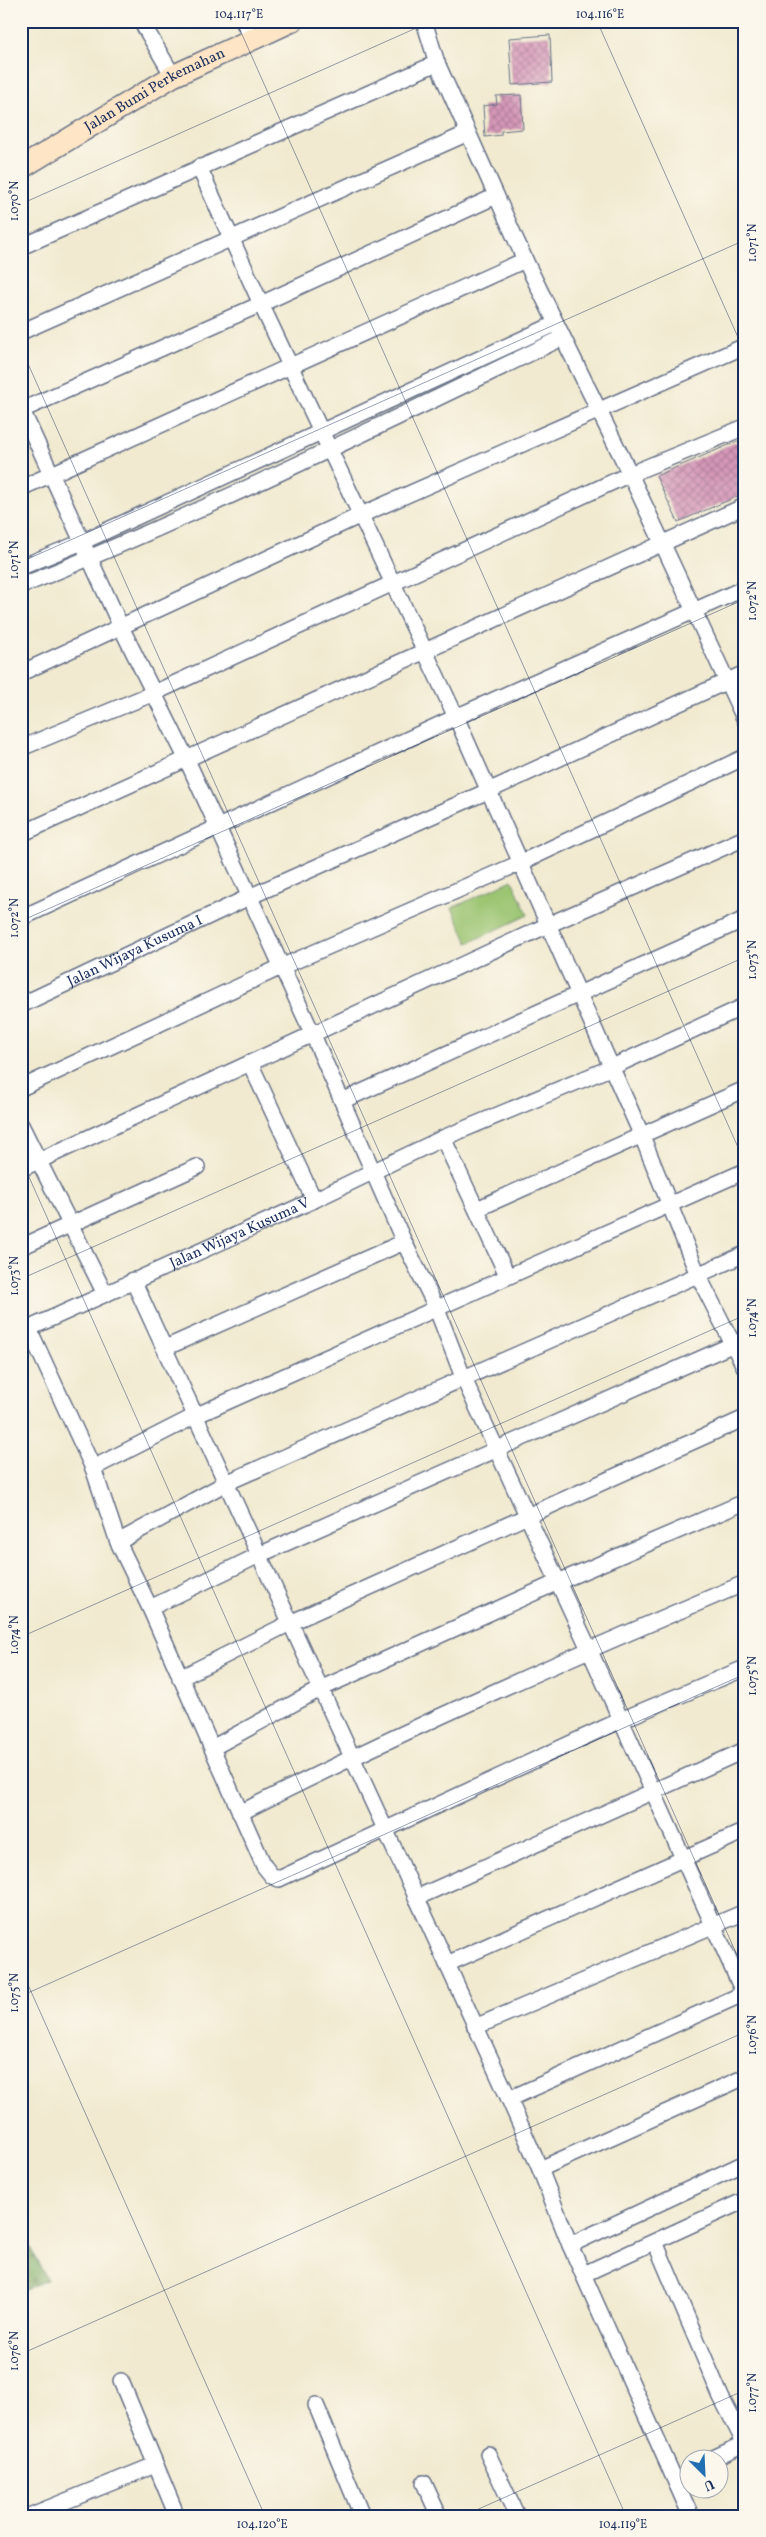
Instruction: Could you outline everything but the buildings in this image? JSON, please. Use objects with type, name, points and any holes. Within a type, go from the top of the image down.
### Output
[{"type":"street","points":[[141,21],[173,76]]},
{"type":"street","name":"Jalan Bumi Perkemahan","points":[[21,168],[247,30],[292,21]]},
{"type":"street","points":[[424,21],[437,63],[525,260],[630,474],[745,720]]},
{"type":"street","points":[[21,247],[437,63]]},
{"type":"street","points":[[21,332],[468,133]]},
{"type":"street","points":[[199,167],[321,433],[456,717],[610,1068],[642,1136],[668,1205],[698,1275],[738,1342],[745,1368]]},
{"type":"street","points":[[496,196],[261,304],[22,409],[89,559],[187,760],[216,827],[313,1035],[404,1242],[436,1308],[463,1377],[589,1649],[744,1994],[509,2099]]},
{"type":"street","points":[[21,488],[525,260]]},
{"type":"street","points":[[21,567],[82,542],[556,324]]},
{"type":"street","points":[[21,586],[89,559],[329,450],[562,338]]},
{"type":"street","points":[[21,673],[361,515],[745,346]]},
{"type":"street","points":[[21,748],[154,693],[630,474],[745,427]]},
{"type":"street","points":[[21,834],[745,506]]},
{"type":"street","points":[[21,918],[456,717],[745,588]]},
{"type":"street","name":"Jalan Wijaya Kusuma I","points":[[21,1005],[249,897],[488,791],[745,672]]},
{"type":"street","points":[[21,1088],[281,967],[520,863],[745,757]]},
{"type":"street","points":[[21,1169],[250,1062],[745,838]]},
{"type":"street","points":[[342,1101],[745,919]]},
{"type":"street","name":"Jalan Wijaya Kusuma V","points":[[25,1330],[314,1200],[444,1138],[610,1068],[745,1006]]},
{"type":"street","points":[[250,1062],[314,1200]]},
{"type":"street","points":[[476,1209],[745,1089]]},
{"type":"street","points":[[21,1125],[105,1294]]},
{"type":"street","points":[[444,1138],[507,1275]]},
{"type":"street","points":[[21,1247],[197,1166]]},
{"type":"street","points":[[93,1468],[195,1416],[507,1275],[745,1171]]},
{"type":"street","points":[[164,1348],[404,1242]]},
{"type":"street","points":[[118,1542],[226,1484],[463,1377],[745,1254]]},
{"type":"street","points":[[133,1280],[509,2099],[540,2169],[570,2245],[691,2516]]},
{"type":"street","points":[[25,1330],[93,1468],[118,1542],[150,1608],[264,1866],[272,1876],[279,1879],[385,1832],[621,1720],[745,1668]]},
{"type":"street","points":[[150,1608],[259,1554],[738,1342]]},
{"type":"street","points":[[180,1678],[290,1623],[745,1418]]},
{"type":"street","points":[[212,1748],[320,1689],[558,1582],[745,1502]]},
{"type":"street","points":[[240,1813],[351,1756],[589,1649],[745,1583]]},
{"type":"street","points":[[416,1898],[745,1750]]},
{"type":"street","points":[[447,1964],[745,1831]]},
{"type":"street","points":[[475,2026],[745,1912]]},
{"type":"street","points":[[540,2169],[745,2077]]},
{"type":"street","points":[[570,2245],[745,2163]]},
{"type":"street","points":[[584,2274],[745,2200]]},
{"type":"street","points":[[654,2242],[721,2397],[744,2444],[728,2451]]},
{"type":"street","points":[[121,2382],[177,2516]]},
{"type":"street","points":[[316,2405],[362,2516]]},
{"type":"street","points":[[488,2454],[517,2516]]},
{"type":"street","points":[[29,2516],[155,2465]]},
{"type":"street","points":[[674,2475],[678,2473]]},
{"type":"street","points":[[424,2483],[439,2516]]},
{"type":"green space","points":[[512,880],[528,915],[468,943],[452,908]]},
{"type":"green space","points":[[21,2229],[47,2280],[21,2291]]}]
